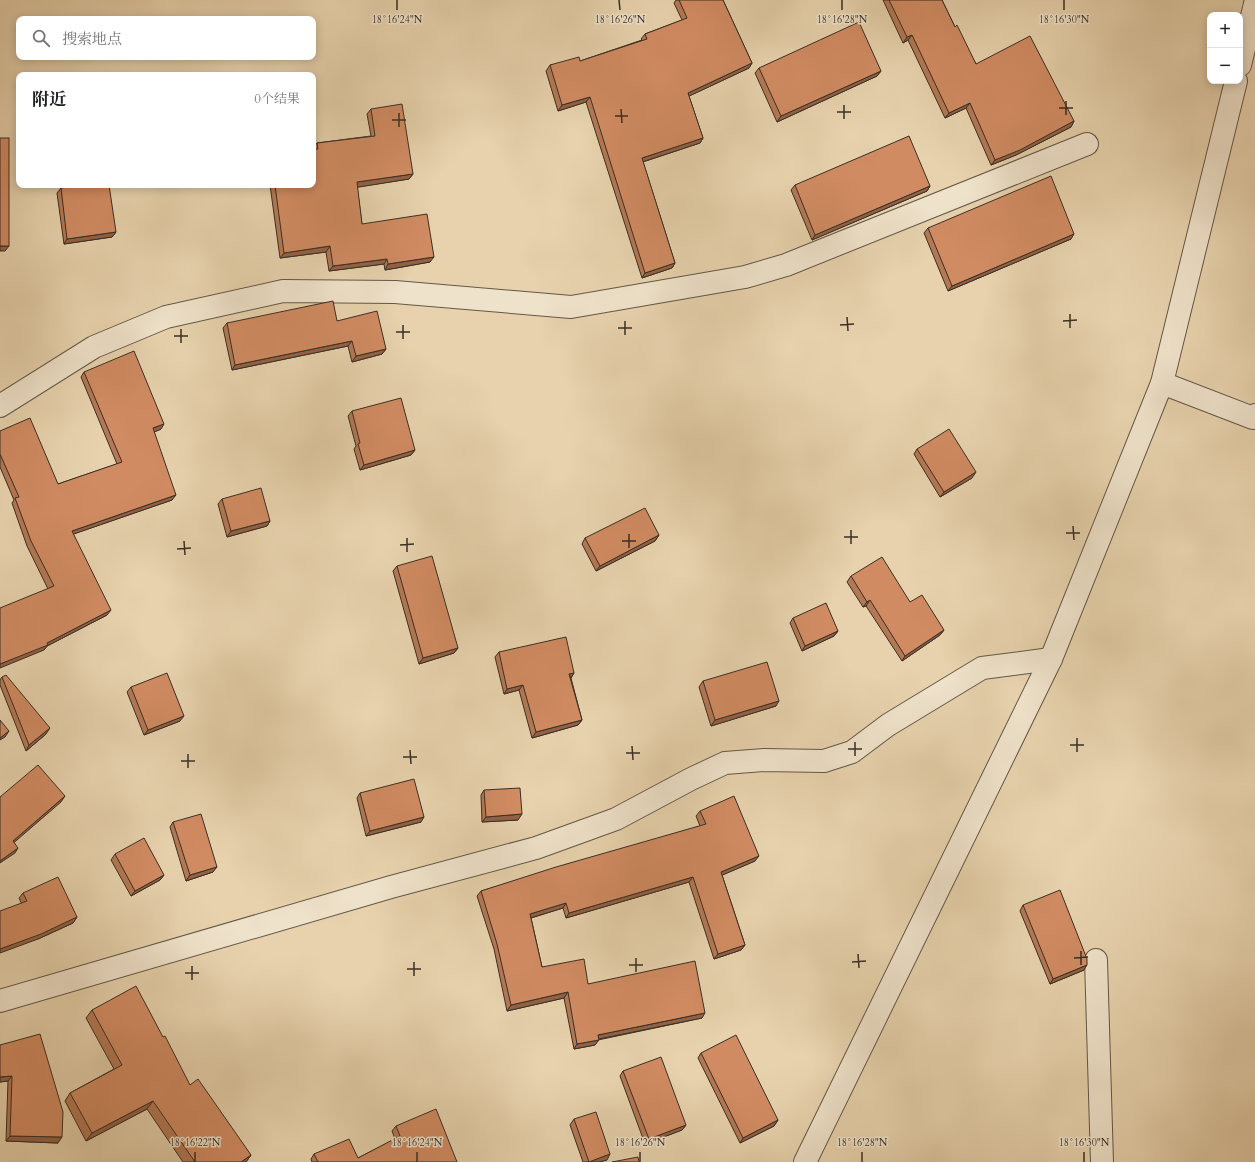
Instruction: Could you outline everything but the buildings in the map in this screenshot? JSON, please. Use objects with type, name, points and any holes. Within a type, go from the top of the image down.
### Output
[{"type":"street","points":[[1243,53],[1255,4]]},
{"type":"street","points":[[805,1162],[1051,659],[1162,383],[1235,84]]},
{"type":"street","points":[[0,406],[94,347],[166,317],[283,291],[395,292],[571,307],[745,277],[786,265],[1087,144]]},
{"type":"street","points":[[1162,383],[1254,416]]},
{"type":"street","points":[[0,1001],[390,887],[536,848],[616,819],[691,779],[725,763],[764,760],[824,761],[852,752],[888,725],[982,668],[1051,659]]},
{"type":"street","points":[[1096,960],[1102,1162]]}]
